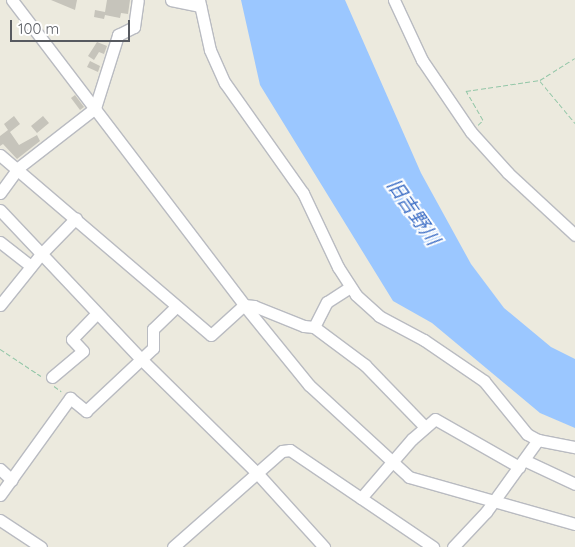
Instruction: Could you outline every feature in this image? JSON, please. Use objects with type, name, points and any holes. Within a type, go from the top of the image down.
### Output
[{"type":"street","points":[[12,0],[244,306],[309,385],[409,477],[575,524]]},
{"type":"street","points":[[0,193],[18,168],[95,108],[118,35],[134,27],[138,0]]},
{"type":"street","points":[[171,0],[199,3],[210,50],[225,83],[303,193],[350,287],[379,316],[424,340],[484,381],[498,394],[518,425],[538,440],[575,446]]},
{"type":"street","points":[[394,0],[426,67],[471,132],[520,185],[575,234]]},
{"type":"street","points":[[0,155],[132,264],[176,307],[211,335],[244,306],[254,306],[304,326],[314,327],[365,365],[425,427]]},
{"type":"street","points":[[0,210],[142,360],[257,473],[324,547]]},
{"type":"street","points":[[0,305],[41,254],[76,218]]},
{"type":"street","points":[[0,242],[31,266]]},
{"type":"street","points":[[314,327],[327,302],[350,287]]},
{"type":"street","points":[[0,495],[70,398],[86,411],[153,348],[153,329],[176,307]]},
{"type":"street","points":[[52,378],[84,351],[72,339],[97,313]]},
{"type":"street","points":[[361,498],[425,427],[439,419],[521,464],[575,484]]},
{"type":"street","points":[[453,547],[495,500],[538,440]]},
{"type":"street","points":[[173,547],[282,451],[290,450],[433,547]]},
{"type":"street","points":[[0,469],[12,480]]},
{"type":"street","points":[[0,520],[35,545]]},
{"type":"path","points":[[471,132],[483,120],[466,91],[540,80],[575,58]]},
{"type":"path","points":[[540,80],[575,123]]},
{"type":"path","points":[[0,350],[70,398]]},
{"type":"water","name":"旧吉野川","points":[[241,0],[345,0],[421,173],[471,264],[504,308],[551,347],[575,359],[575,428],[540,413],[432,323],[393,301],[260,85]]},
{"type":"building","points":[[51,0],[77,0],[75,10]]},
{"type":"building","points":[[107,0],[130,0],[128,14],[121,13],[120,18],[105,15],[104,19],[94,17],[95,10],[105,12]]},
{"type":"building","points":[[97,42],[107,46],[104,54],[99,52],[94,60],[88,56]]},
{"type":"building","points":[[90,61],[100,66],[98,72],[87,67]]},
{"type":"building","points":[[75,95],[84,107],[80,110],[71,98]]},
{"type":"building","points":[[14,116],[20,124],[10,132],[19,145],[37,135],[40,141],[17,159],[3,144],[0,146],[0,136],[8,130],[4,124]]},
{"type":"building","points":[[43,116],[49,123],[37,133],[31,126]]}]
